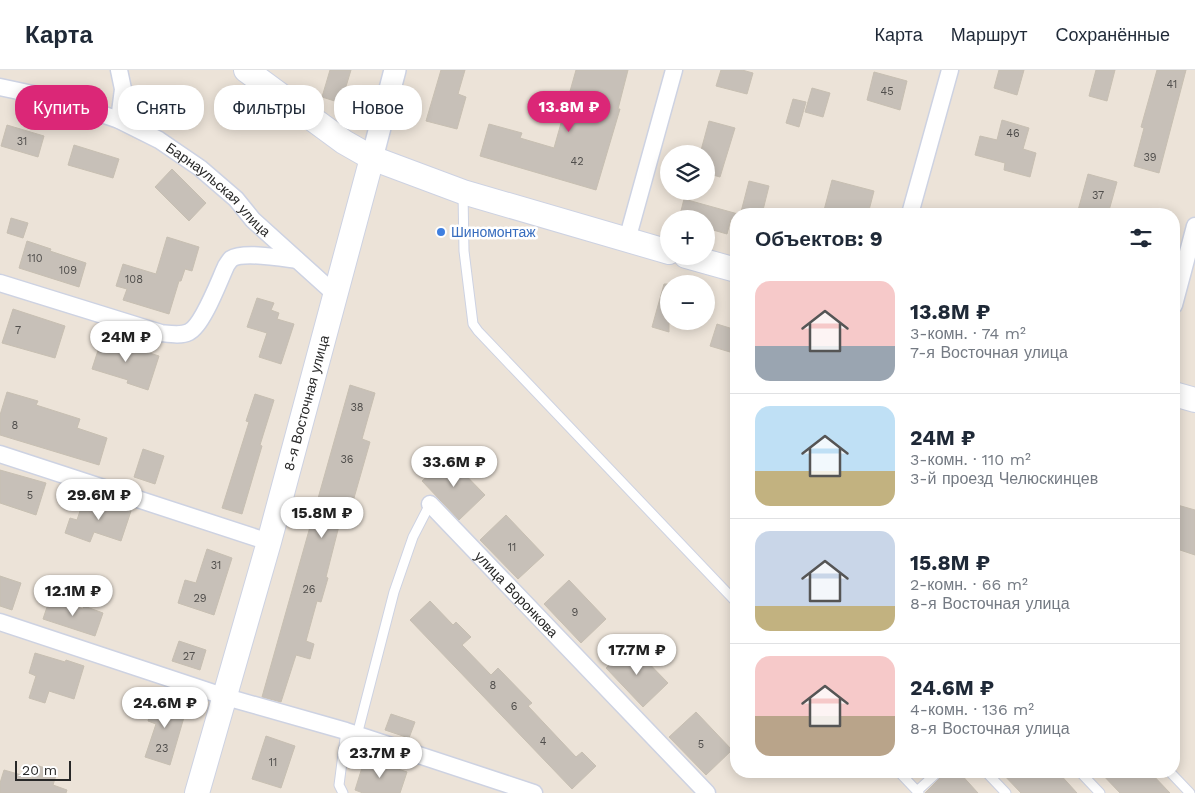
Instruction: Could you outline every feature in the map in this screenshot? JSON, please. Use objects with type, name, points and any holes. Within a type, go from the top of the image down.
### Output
[{"type":"main road","points":[[246,70],[344,142],[372,158],[463,192],[660,249]]},
{"type":"main road","name":"8-я Восточная улица","points":[[197,793],[270,542],[372,158]]},
{"type":"main road","points":[[715,264],[730,268]]},
{"type":"main road","points":[[1180,396],[1195,400]]},
{"type":"street","points":[[119,70],[122,85]]},
{"type":"street","name":"8-я Восточная улица","points":[[372,158],[396,70]]},
{"type":"street","points":[[627,240],[674,70]]},
{"type":"street","points":[[912,208],[950,70]]},
{"type":"street","name":"Барнаульская улица","points":[[0,87],[61,100],[118,120]]},
{"type":"street","name":"Барнаульская улица","points":[[139,130],[159,140],[200,168],[236,199],[253,220],[335,294]]},
{"type":"street","points":[[1180,282],[1195,226]]},
{"type":"street","points":[[0,283],[161,333],[175,335],[190,331],[202,318],[226,266],[232,259],[252,256],[297,260]]},
{"type":"street","points":[[0,454],[270,542]]},
{"type":"street","name":"улица Воронкова","points":[[430,504],[707,793]]},
{"type":"street","points":[[0,622],[226,697],[352,733],[534,793]]},
{"type":"lane","points":[[463,192],[464,251],[473,324],[730,596]]},
{"type":"lane","points":[[343,793],[339,784],[352,733],[394,592],[413,537],[430,504]]},
{"type":"lane","points":[[905,778],[918,792],[932,778]]},
{"type":"lane","points":[[992,778],[1006,793]]},
{"type":"lane","points":[[1086,778],[1100,793]]},
{"type":"lane","points":[[1176,778],[1190,793]]},
{"type":"building","points":[[330,70],[351,70],[346,85],[334,85],[334,101],[324,98],[324,90]]},
{"type":"building","points":[[441,70],[465,70],[458,94],[466,97],[457,129],[426,121]]},
{"type":"building","points":[[576,70],[628,70],[618,109],[620,109],[596,190],[480,156],[489,124],[522,133],[520,138],[554,148]]},
{"type":"building","points":[[721,70],[742,70],[753,73],[747,94],[716,86]]},
{"type":"building","points":[[999,70],[1024,70],[1017,95],[994,88]]},
{"type":"building","points":[[1096,70],[1115,70],[1107,101],[1089,96]]},
{"type":"building","points":[[1157,70],[1186,70],[1159,173],[1134,166],[1144,128],[1141,127]]},
{"type":"building","points":[[874,72],[907,81],[900,110],[867,100]]},
{"type":"building","points":[[812,88],[830,93],[823,117],[805,112]]},
{"type":"building","points":[[793,99],[806,102],[799,127],[786,123]]},
{"type":"building","points":[[1002,120],[1029,128],[1023,149],[1036,153],[1030,177],[1004,170],[1005,163],[975,155],[980,136],[997,140]]},
{"type":"building","points":[[709,121],[735,128],[720,177],[715,176],[715,145],[702,145]]},
{"type":"building","points":[[7,125],[15,127],[15,130],[24,130],[44,136],[38,157],[1,146]]},
{"type":"building","points":[[74,145],[119,159],[113,178],[68,165]]},
{"type":"building","points":[[172,169],[206,203],[189,221],[155,187]]},
{"type":"building","points":[[1088,174],[1117,182],[1110,208],[1079,208]]},
{"type":"building","points":[[832,180],[874,191],[870,208],[825,208]]},
{"type":"building","points":[[749,181],[769,186],[764,208],[742,208]]},
{"type":"building","points":[[684,200],[730,212],[727,234],[715,231],[715,210],[681,210]]},
{"type":"building","points":[[11,218],[28,223],[23,238],[7,233]]},
{"type":"building","points":[[167,237],[199,247],[192,271],[185,269],[181,281],[179,281],[169,314],[123,300],[127,289],[116,286],[123,264],[156,274]]},
{"type":"building","points":[[27,241],[86,263],[79,287],[19,268]]},
{"type":"building","points":[[257,298],[274,303],[271,310],[279,313],[277,319],[294,324],[281,364],[259,357],[267,333],[247,327]]},
{"type":"building","points":[[660,298],[660,329],[652,327]]},
{"type":"building","points":[[13,309],[65,326],[55,358],[2,343]]},
{"type":"building","points":[[717,324],[730,328],[730,352],[710,346]]},
{"type":"building","points":[[102,338],[159,356],[148,390],[127,383],[128,380],[92,369]]},
{"type":"building","points":[[350,385],[375,393],[362,439],[370,442],[350,512],[343,510],[321,602],[317,601],[306,641],[314,644],[310,659],[296,655],[281,702],[262,697]]},
{"type":"building","points":[[7,392],[38,401],[36,405],[80,419],[77,428],[107,438],[99,465],[0,435],[0,415]]},
{"type":"building","points":[[255,394],[274,400],[242,514],[222,508],[249,422],[246,421]]},
{"type":"building","points":[[143,449],[164,456],[155,484],[134,477]]},
{"type":"building","points":[[448,457],[485,495],[459,520],[422,481]]},
{"type":"building","points":[[0,470],[46,483],[36,515],[0,503]]},
{"type":"building","points":[[85,496],[131,511],[121,541],[94,532],[90,542],[65,533],[70,518],[77,520]]},
{"type":"building","points":[[1180,506],[1195,510],[1195,555],[1180,550]]},
{"type":"building","points":[[506,515],[544,555],[518,579],[480,540]]},
{"type":"building","points":[[207,549],[232,558],[214,615],[178,603],[185,580],[196,583]]},
{"type":"building","points":[[0,576],[21,583],[12,610],[0,606]]},
{"type":"building","points":[[569,580],[606,619],[581,643],[544,604]]},
{"type":"building","points":[[50,598],[83,609],[84,606],[103,613],[95,636],[43,619]]},
{"type":"building","points":[[430,601],[453,625],[456,622],[471,637],[462,645],[491,675],[498,668],[532,703],[528,706],[576,757],[582,752],[596,766],[572,789],[410,620]]},
{"type":"building","points":[[179,641],[206,650],[200,670],[172,661]]},
{"type":"building","points":[[631,645],[668,683],[643,707],[606,668]]},
{"type":"building","points":[[35,653],[84,666],[74,699],[49,691],[45,703],[29,698],[36,676],[29,673]]},
{"type":"building","points":[[155,696],[187,707],[170,765],[145,757],[156,724],[148,721]]},
{"type":"building","points":[[696,712],[730,748],[730,752],[706,775],[669,737]]},
{"type":"building","points":[[391,714],[415,722],[409,738],[385,730]]},
{"type":"building","points":[[266,736],[295,746],[281,788],[252,779]]},
{"type":"building","points":[[365,758],[407,772],[400,793],[363,793],[355,790]]},
{"type":"building","points":[[36,765],[57,772],[53,785],[67,790],[66,793],[0,793],[0,783],[4,770],[32,778]]},
{"type":"building","points":[[940,778],[964,778],[978,793],[925,793]]},
{"type":"building","points":[[1007,778],[1063,778],[1077,793],[1021,793]]},
{"type":"building","points":[[1106,778],[1156,778],[1170,793],[1120,793]]},
{"type":"place","name":"Шиномонтаж","points":[[441,232]]}]
